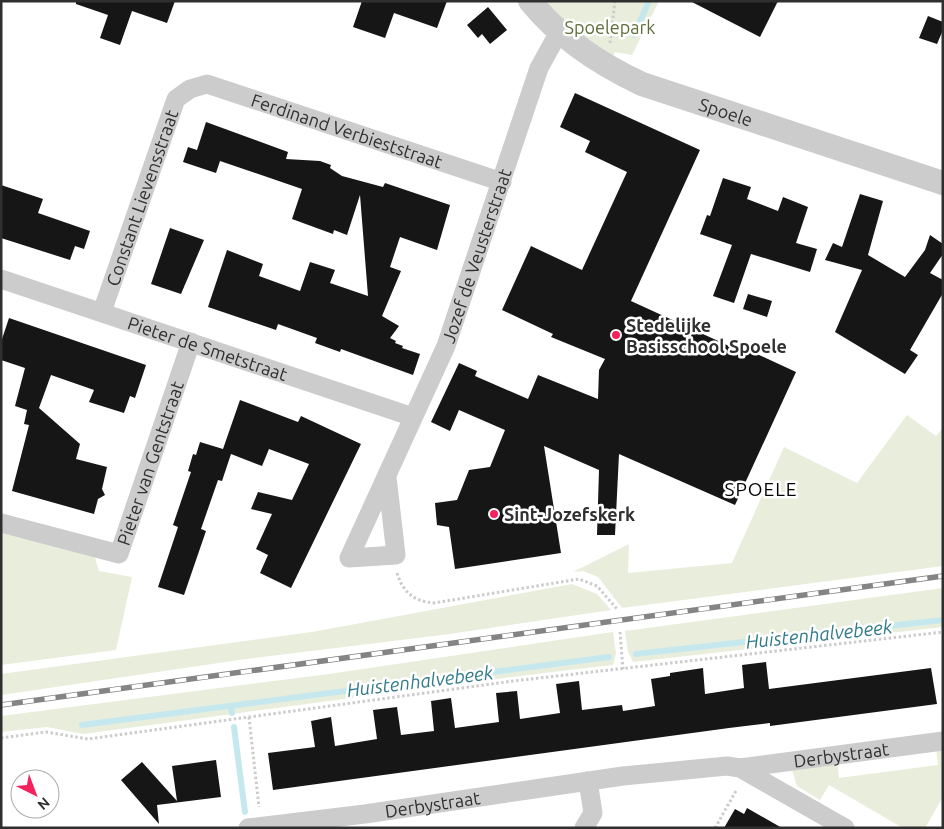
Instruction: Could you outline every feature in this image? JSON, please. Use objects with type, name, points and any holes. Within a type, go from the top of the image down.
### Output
[{"type":"street","name":"Spoele","points":[[530,1],[559,32],[601,64],[642,84],[943,182]]},
{"type":"street","name":"Jozef de Veusterstraat","points":[[396,555],[349,558],[446,346],[539,68],[559,32]]},
{"type":"street","name":"Ferdinand Verbieststraat","points":[[190,89],[207,84],[502,182]]},
{"type":"street","name":"Constant Lievensstraat","points":[[102,312],[176,99],[190,89]]},
{"type":"street","name":"Pieter de Smetstraat","points":[[1,278],[413,418]]},
{"type":"street","name":"Pieter van Gentstraat","points":[[1,523],[119,554],[191,342]]},
{"type":"street","points":[[387,477],[396,555]]},
{"type":"street","name":"Derbystraat","points":[[744,770],[943,741]]},
{"type":"street","name":"Derbystraat","points":[[254,827],[366,821],[588,781],[727,766],[744,770],[845,828]]},
{"type":"street","points":[[584,828],[592,813],[588,781]]},
{"type":"path","points":[[601,64],[609,51],[615,1]]},
{"type":"path","points":[[396,555],[400,583],[408,595],[420,602],[434,603],[579,579],[597,586],[617,609]]},
{"type":"path","points":[[620,632],[624,668]]},
{"type":"path","points":[[1,738],[46,732],[88,739],[513,681],[943,632]]},
{"type":"path","points":[[249,717],[254,827]]},
{"type":"path","points":[[716,828],[744,770]]},
{"type":"green space","name":"Spoelepark","points":[[543,1],[659,1],[632,55],[615,52],[612,58],[591,44]]},
{"type":"green space","points":[[907,415],[936,436],[943,428],[943,566],[622,608],[598,577],[583,571],[573,572],[629,544],[628,573],[732,563],[784,447],[857,483]]},
{"type":"green space","points":[[1,530],[94,554],[99,571],[132,577],[116,650],[1,665]]},
{"type":"green space","points":[[572,584],[597,594],[611,610],[450,634],[246,659],[1,695],[1,674],[312,632]]},
{"type":"green space","points":[[943,588],[943,627],[633,662],[628,652],[625,631]]},
{"type":"green space","points":[[613,632],[616,653],[613,665],[83,734],[47,727],[1,732],[1,716],[329,674]]},
{"type":"green space","points":[[943,747],[943,797],[925,828],[903,828],[829,785],[820,800],[797,786],[791,767],[837,761],[839,778],[938,765],[936,748]]},
{"type":"building","points":[[76,1],[175,1],[167,23],[132,11],[120,45],[100,38],[108,15],[76,4]]},
{"type":"building","points":[[362,1],[447,1],[437,28],[394,13],[385,38],[353,27]]},
{"type":"building","points":[[690,1],[778,1],[760,37]]},
{"type":"building","points":[[488,7],[507,30],[490,44],[482,34],[478,38],[467,25]]},
{"type":"building","points":[[928,16],[943,22],[943,30],[937,44],[919,38]]},
{"type":"building","points":[[575,93],[700,150],[631,301],[740,351],[742,347],[796,372],[735,505],[619,454],[615,535],[597,535],[599,470],[544,446],[561,553],[455,569],[449,527],[437,525],[435,503],[457,500],[469,470],[490,467],[505,430],[459,410],[450,431],[431,422],[459,363],[477,371],[475,376],[528,399],[538,375],[598,399],[599,370],[605,359],[551,337],[553,334],[502,310],[531,246],[582,270],[627,172],[585,152],[590,141],[560,127]]},
{"type":"building","points":[[206,122],[288,152],[286,159],[320,161],[331,165],[330,168],[342,176],[383,187],[385,183],[450,205],[437,250],[400,237],[390,267],[401,271],[382,316],[399,326],[390,338],[396,341],[395,343],[403,346],[402,348],[420,354],[413,375],[341,349],[340,352],[315,343],[317,338],[278,324],[276,330],[208,307],[227,250],[263,264],[259,276],[300,291],[310,262],[335,270],[330,283],[368,296],[360,195],[347,235],[334,230],[333,234],[292,219],[302,189],[220,161],[216,173],[183,162],[188,147],[197,150]]},
{"type":"building","points":[[723,178],[751,187],[747,199],[778,211],[783,197],[808,207],[796,243],[817,249],[810,272],[751,254],[734,303],[713,296],[732,245],[700,234],[707,215],[710,216]]},
{"type":"building","points":[[1,185],[43,199],[38,213],[90,231],[84,249],[75,246],[70,260],[1,238]]},
{"type":"building","points":[[860,194],[883,201],[868,255],[905,277],[925,250],[930,235],[943,244],[943,254],[930,273],[943,280],[943,293],[910,350],[918,355],[905,374],[835,332],[862,270],[825,260],[833,243],[842,247]]},
{"type":"building","points":[[170,228],[204,240],[181,294],[151,284]]},
{"type":"building","points":[[748,294],[772,301],[767,317],[743,309]]},
{"type":"building","points":[[9,318],[146,365],[135,398],[130,396],[124,413],[89,402],[94,390],[51,375],[39,408],[80,444],[76,459],[107,467],[102,489],[105,495],[98,499],[94,514],[12,491],[29,425],[24,424],[27,410],[15,406],[25,368],[1,360],[1,342]]},
{"type":"building","points":[[240,400],[298,422],[301,416],[361,444],[291,588],[260,573],[268,555],[256,549],[272,514],[251,509],[258,492],[292,500],[309,464],[269,449],[262,466],[231,454],[222,481],[218,480],[201,529],[206,531],[184,595],[158,587],[178,527],[173,525],[191,472],[188,471],[193,454],[196,455],[200,442],[223,449]]},
{"type":"building","points":[[766,662],[769,689],[931,668],[937,704],[770,726],[770,723],[729,728],[273,790],[268,753],[315,747],[311,721],[331,717],[335,746],[377,739],[373,710],[397,707],[401,735],[434,731],[431,701],[451,698],[455,728],[499,722],[496,693],[517,691],[520,719],[560,713],[556,684],[579,681],[582,710],[622,705],[623,711],[655,706],[651,679],[670,676],[670,673],[703,668],[705,694],[744,688],[742,665]]},
{"type":"building","points":[[216,760],[221,797],[157,805],[159,824],[121,780],[142,762],[177,801],[172,766]]},
{"type":"building","points":[[747,808],[782,828],[724,828],[735,809],[744,814]]},
{"type":"waterway","points":[[634,35],[649,1]]},
{"type":"waterway","name":"Huistenhalvebeek","points":[[636,654],[943,620]]},
{"type":"waterway","name":"Huistenhalvebeek","points":[[82,725],[609,657]]},
{"type":"waterway","name":"Huistenhalvebeek","points":[[231,706],[232,713]]},
{"type":"waterway","name":"Huistenhalvebeek","points":[[234,727],[245,812]]},
{"type":"railway","points":[[1,705],[943,576]]},
{"type":"place","name":"Stedelijke Basisschool Spoele","points":[[616,335]]},
{"type":"place","name":"Sint-Jozefskerk","points":[[494,514]]},
{"type":"district","name":"SPOELE","points":[[761,489]]}]
